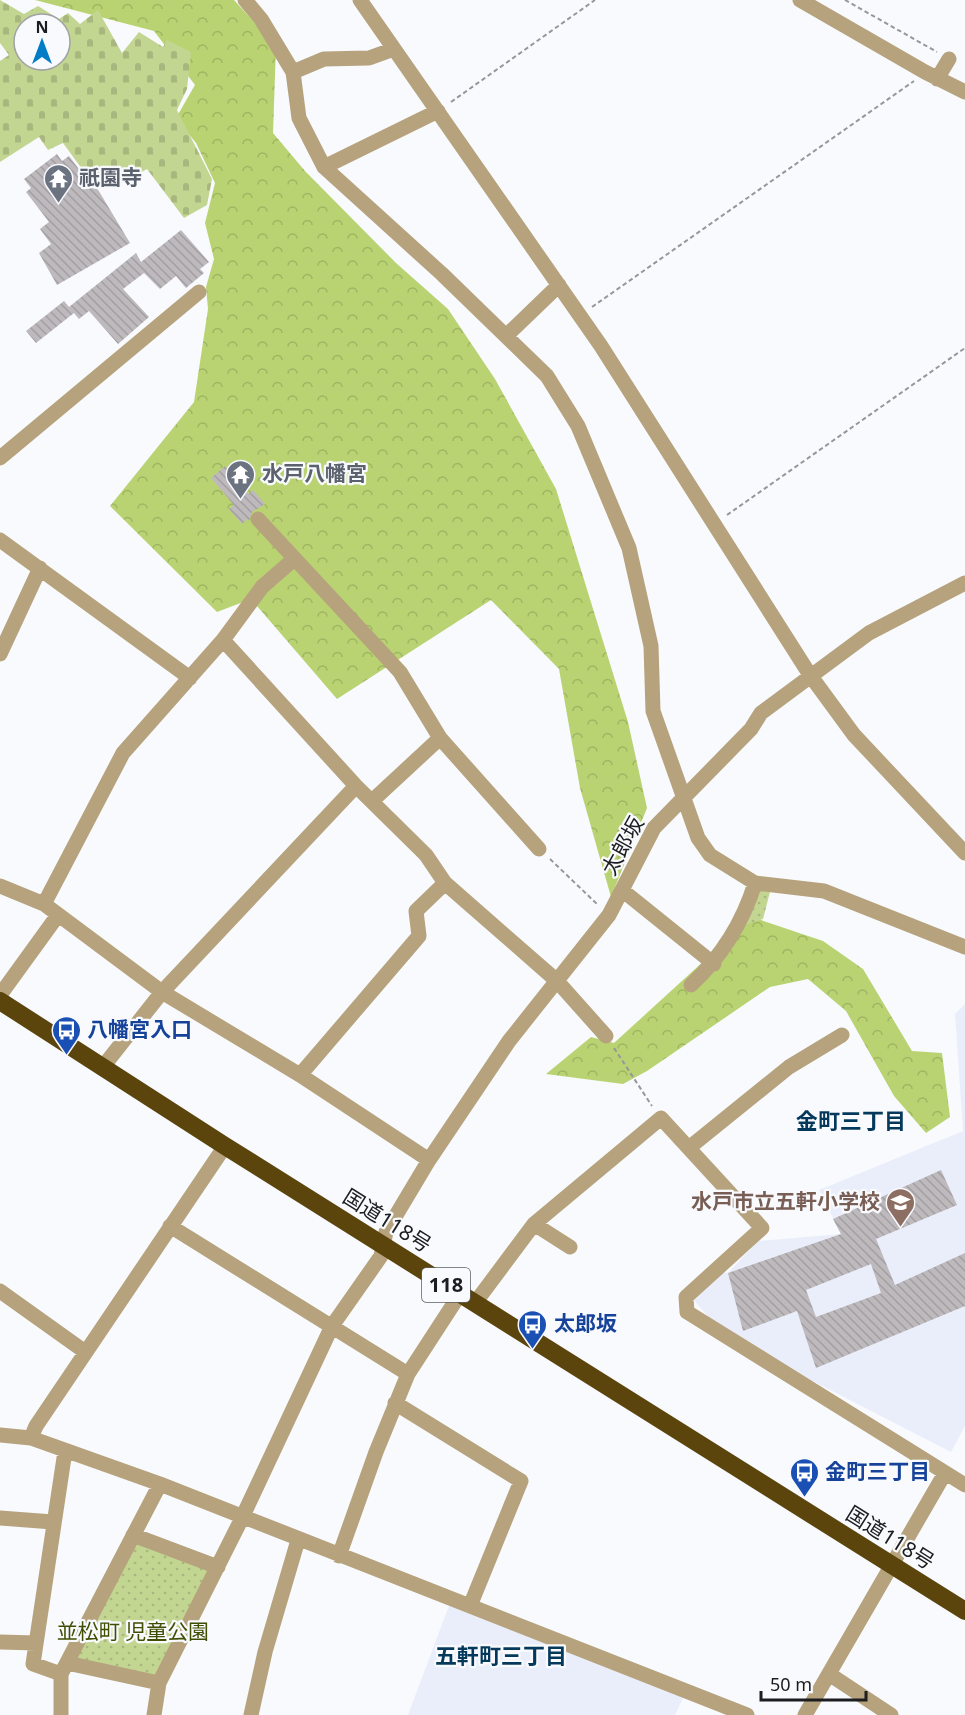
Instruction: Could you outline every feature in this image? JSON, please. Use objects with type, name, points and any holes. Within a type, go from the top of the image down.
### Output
[{"type":"highway","name":"国道118号","points":[[0,1001],[225,1146],[965,1611]]},
{"type":"street","points":[[244,0],[261,19],[293,72],[299,118],[324,167],[507,335],[547,375],[578,426],[629,548],[651,646],[653,711],[683,797],[690,809],[698,838],[710,855],[755,883],[824,891],[965,947]]},
{"type":"street","points":[[360,0],[580,315],[810,675],[854,735],[965,853]]},
{"type":"street","points":[[800,0],[931,76],[965,92]]},
{"type":"street","points":[[293,72],[324,59],[369,58],[394,49]]},
{"type":"street","points":[[931,76],[949,59]]},
{"type":"street","points":[[324,167],[438,111]]},
{"type":"street","points":[[507,335],[559,285]]},
{"type":"street","points":[[0,458],[199,292]]},
{"type":"street","points":[[258,519],[400,672],[440,738],[539,849]]},
{"type":"street","points":[[0,540],[190,678]]},
{"type":"street","points":[[44,904],[123,753],[223,640],[262,587],[294,559]]},
{"type":"street","points":[[0,654],[40,568]]},
{"type":"street","name":"太郎坂","points":[[154,1715],[159,1683],[242,1518],[332,1326],[381,1256],[386,1232],[429,1160],[509,1041],[609,915],[654,828],[751,729],[761,713],[869,633],[965,583]]},
{"type":"street","points":[[223,640],[356,786],[426,855],[445,884],[557,981],[606,1036]]},
{"type":"street","points":[[372,801],[440,738]]},
{"type":"street","points":[[102,1068],[162,992],[356,786]]},
{"type":"street","points":[[691,985],[714,964],[748,907],[755,883]]},
{"type":"street","points":[[300,1075],[419,936],[416,911],[445,884]]},
{"type":"street","points":[[0,886],[44,904],[162,992],[300,1075],[429,1160]]},
{"type":"street","points":[[622,890],[714,964]]},
{"type":"street","points":[[0,995],[58,915]]},
{"type":"street","points":[[690,1147],[789,1067],[842,1035]]},
{"type":"street","points":[[339,1556],[395,1403],[408,1374],[468,1299],[534,1224],[660,1118],[690,1147],[762,1228],[686,1297],[687,1311],[965,1485]]},
{"type":"street","points":[[31,1438],[36,1426],[84,1351],[225,1146]]},
{"type":"street","points":[[534,1224],[570,1247]]},
{"type":"street","points":[[170,1226],[408,1374]]},
{"type":"street","points":[[0,1291],[84,1351]]},
{"type":"street","points":[[395,1403],[521,1481],[470,1606]]},
{"type":"street","points":[[0,1435],[31,1438],[160,1484],[747,1715]]},
{"type":"street","points":[[65,1451],[33,1664],[159,1683]]},
{"type":"street","points":[[805,1715],[945,1473]]},
{"type":"street","points":[[62,1715],[64,1669],[160,1484]]},
{"type":"street","points":[[0,1518],[53,1522]]},
{"type":"street","points":[[133,1535],[218,1567]]},
{"type":"street","points":[[251,1715],[265,1652],[298,1540]]},
{"type":"street","points":[[0,1642],[36,1643]]},
{"type":"street","points":[[829,1674],[891,1715]]},
{"type":"path","points":[[438,111],[596,0]]},
{"type":"path","points":[[845,0],[949,59]]},
{"type":"path","points":[[580,315],[931,76]]},
{"type":"path","points":[[713,524],[965,348]]},
{"type":"path","points":[[539,849],[609,915]]},
{"type":"path","points":[[606,1036],[660,1118]]},
{"type":"shaded area","name":"水戸市立五軒小学校","points":[[965,1004],[965,1426],[951,1452],[725,1336],[691,1297],[714,1270],[728,1273],[758,1241],[841,1234],[819,1190],[963,1131],[955,1014]]},
{"type":"shaded area","points":[[450,1603],[685,1694],[675,1715],[408,1715]]},
{"type":"green space","points":[[0,0],[21,12],[12,12],[12,72],[72,72],[72,17],[80,24],[98,10],[122,53],[139,32],[163,47],[167,40],[191,52],[187,89],[177,110],[212,179],[207,205],[184,218],[147,169],[122,183],[113,167],[90,180],[63,143],[48,150],[39,137],[0,162],[0,61],[9,55],[0,43]]},
{"type":"green space","points":[[35,0],[234,0],[276,46],[273,133],[305,171],[396,263],[448,309],[495,379],[556,489],[628,722],[647,808],[611,897],[580,788],[559,669],[491,600],[337,699],[251,599],[217,612],[110,506],[194,402],[208,309],[206,287],[214,259],[205,223],[215,183],[196,143],[176,118],[195,85],[154,31]]},
{"type":"green space","points":[[38,6],[48,12],[28,12]]},
{"type":"green space","points":[[756,885],[771,888],[763,919],[739,927]]},
{"type":"green space","points":[[752,917],[823,941],[863,969],[912,1051],[942,1053],[950,1117],[926,1133],[894,1096],[846,1011],[808,979],[770,987],[647,1071],[623,1084],[546,1074],[591,1037],[614,1043]]},
{"type":"green space","name":"並松町 児童公園","points":[[134,1540],[210,1567],[156,1679],[72,1661]]},
{"type":"building","points":[[57,154],[62,161],[69,156],[94,189],[97,188],[130,243],[57,285],[39,253],[51,244],[40,229],[49,222],[26,192],[31,188],[24,179]]},
{"type":"building","points":[[181,230],[209,262],[200,269],[204,273],[186,288],[176,276],[160,289],[144,273],[123,289],[149,317],[118,344],[89,311],[79,319],[74,313],[36,343],[26,331],[64,301],[69,307],[136,253],[141,262]]},
{"type":"building","points":[[225,466],[248,494],[253,490],[265,504],[252,512],[249,521],[247,519],[242,524],[229,509],[234,505],[211,478]]},
{"type":"building","points":[[941,1170],[957,1205],[876,1239],[895,1285],[965,1253],[965,1306],[816,1368],[797,1311],[743,1331],[728,1273],[841,1234],[833,1219]],"holes":[[[871,1264],[881,1293],[816,1317],[806,1290]]]},
{"type":"place","name":"祇園寺","points":[[58,204]]},
{"type":"place","name":"水戸八幡宮","points":[[241,500]]},
{"type":"place","name":"八幡宮入口","points":[[66,1056]]},
{"type":"place","name":"水戸市立五軒小学校","points":[[901,1228]]},
{"type":"place","name":"太郎坂","points":[[533,1350]]},
{"type":"place","name":"金町三丁目","points":[[804,1498]]},
{"type":"district","name":"金町三丁目","points":[[851,1121]]},
{"type":"district","name":"五軒町三丁目","points":[[501,1656]]}]
